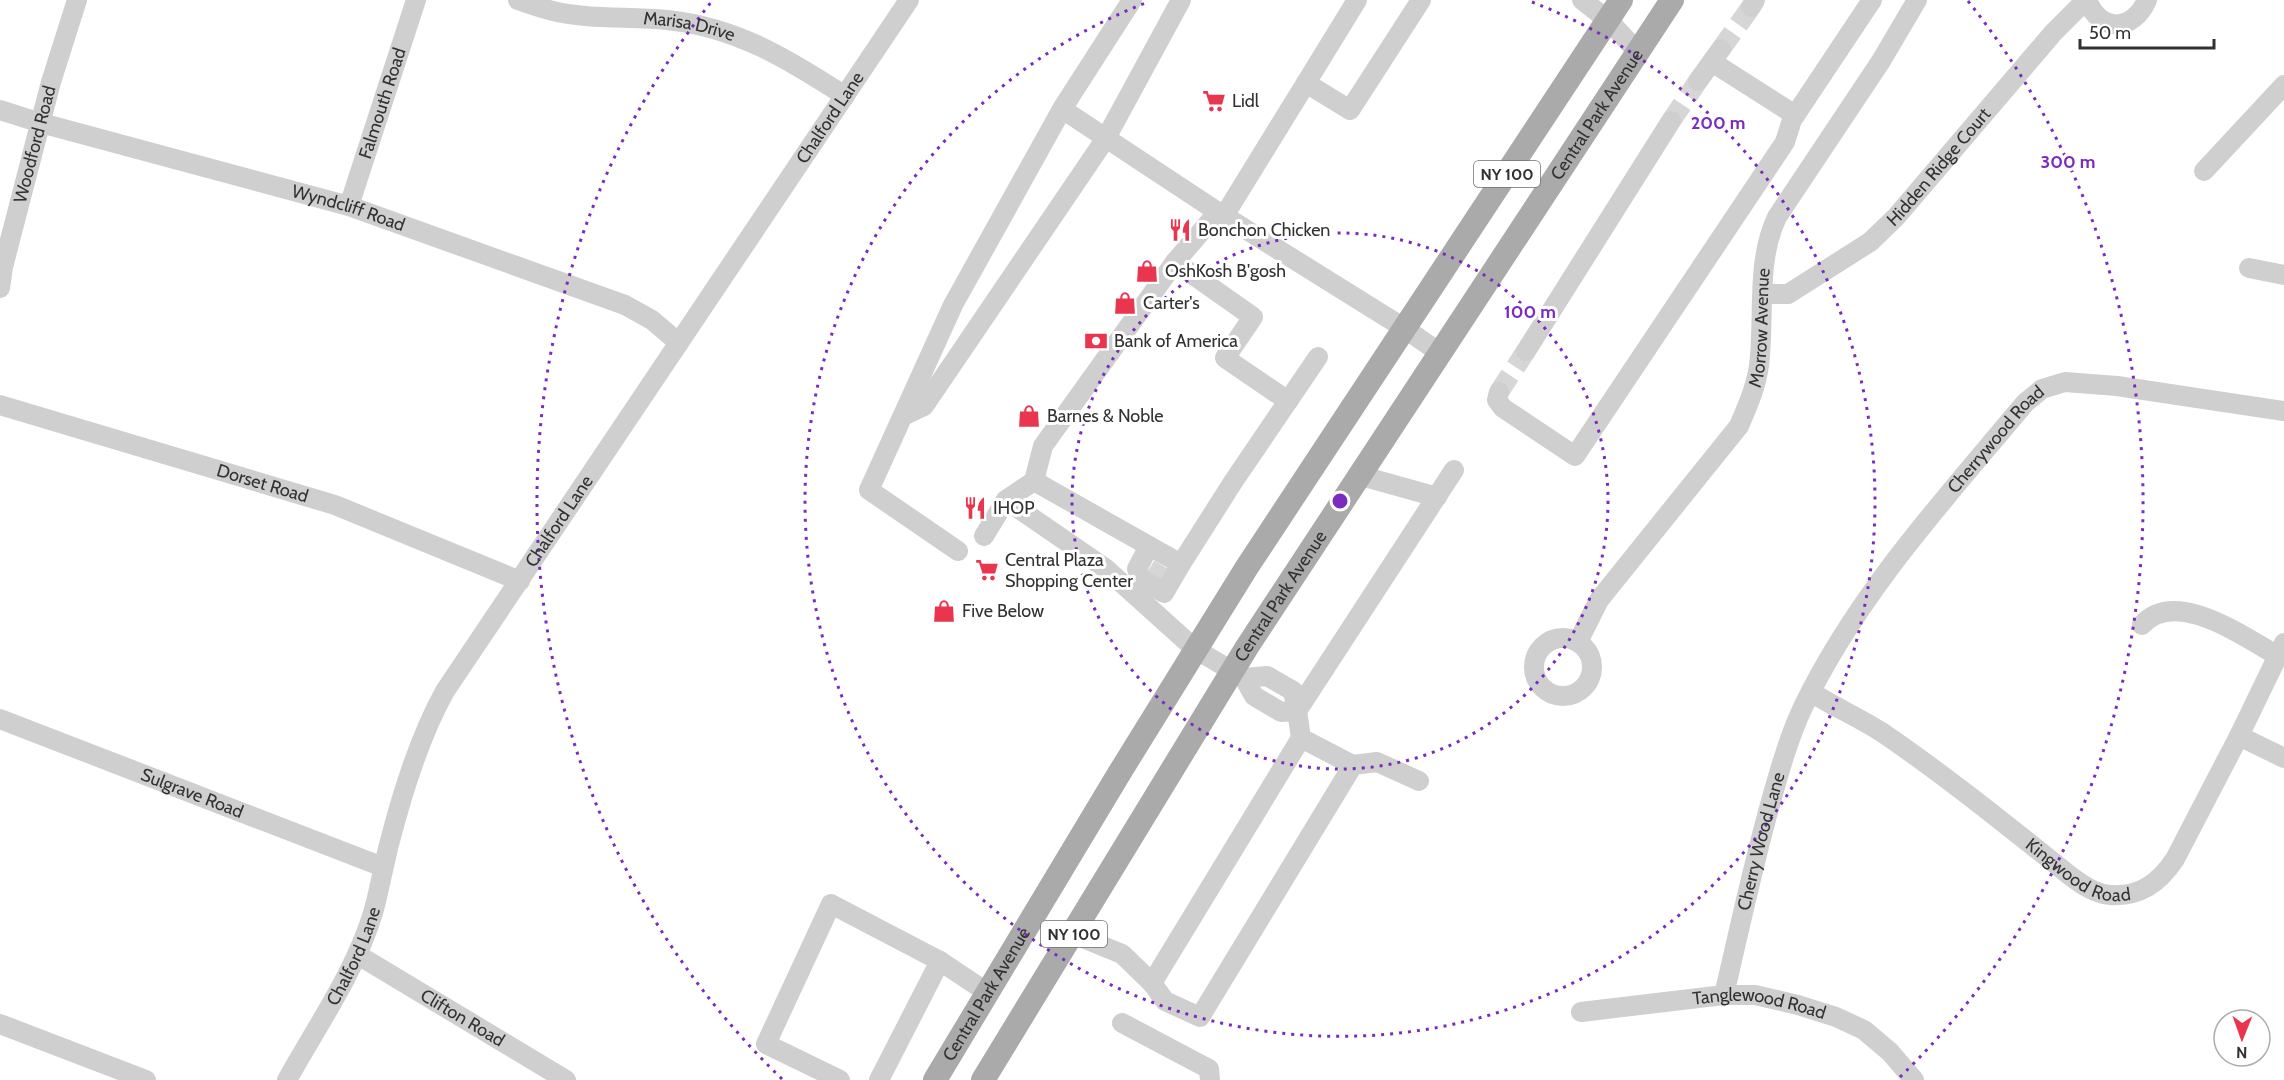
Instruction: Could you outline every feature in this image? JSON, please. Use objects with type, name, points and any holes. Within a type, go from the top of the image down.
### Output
[{"type":"main road","name":"Central Park Avenue","points":[[983,1080],[1238,674],[1358,475],[1672,0]]},
{"type":"main road","name":"Central Park Avenue","points":[[935,1080],[1195,649],[1277,519],[1615,10]]},
{"type":"street","name":"Woodford Road","points":[[0,288],[3,267],[40,123],[77,0]]},
{"type":"street","name":"Falmouth Road","points":[[349,206],[416,0]]},
{"type":"street","name":"Marisa Drive","points":[[518,0],[554,11],[592,16],[668,20],[719,30],[748,40],[787,59],[845,96]]},
{"type":"street","name":"Chalford Lane","points":[[287,1080],[358,955],[373,912],[383,867],[417,753],[432,715],[445,691],[909,0]]},
{"type":"street","points":[[958,551],[869,490],[953,305],[1062,109],[1132,0]]},
{"type":"street","points":[[903,416],[924,406],[1106,138],[1181,0]]},
{"type":"street","points":[[984,536],[1006,500],[1034,481],[1043,446],[1175,262],[1221,214],[1357,0]]},
{"type":"street","points":[[1582,0],[1615,10],[1638,52]]},
{"type":"street","points":[[1499,392],[1497,400],[1503,408],[1575,456],[1785,142],[1795,115],[1872,0]]},
{"type":"street","name":"Morrow Avenue","points":[[1578,642],[1599,600],[1739,426],[1758,375],[1766,250],[1771,230],[1777,217],[1881,61],[1917,0]]},
{"type":"street","name":"Hidden Ridge Court","points":[[1763,294],[1788,294],[1870,242],[1896,217],[2046,42],[2086,0],[2099,19],[2110,24],[2123,24],[2134,20],[2142,11],[2147,0]]},
{"type":"street","points":[[1306,83],[1350,110],[1412,3]]},
{"type":"street","points":[[1698,81],[1717,55],[1795,115]]},
{"type":"street","points":[[2204,171],[2284,85]]},
{"type":"street","points":[[1062,109],[1221,214],[1404,328],[1440,353]]},
{"type":"street","name":"Wyndcliff Road","points":[[0,110],[40,123],[349,206],[625,304],[652,320],[679,343]]},
{"type":"street","points":[[1526,351],[1671,121]]},
{"type":"street","points":[[1175,262],[1253,317],[1225,358],[1288,401]]},
{"type":"street","points":[[2249,268],[2284,275]]},
{"type":"street","points":[[1034,481],[1154,568],[1181,564],[1233,482],[1318,357]]},
{"type":"street","name":"Cherrywood Road","points":[[1811,692],[1855,617],[1906,545],[2025,403],[2042,389],[2065,382],[2117,387],[2284,411]]},
{"type":"street","name":"Dorset Road","points":[[0,405],[335,505],[520,581]]},
{"type":"street","points":[[1152,983],[1301,738],[1296,711],[1454,470]]},
{"type":"street","points":[[1358,475],[1437,496]]},
{"type":"street","points":[[1006,500],[1105,568],[1195,649],[1238,674],[1254,696],[1281,712],[1296,711]]},
{"type":"street","points":[[1154,568],[1181,564]]},
{"type":"street","points":[[2142,625],[2150,615],[2172,609],[2200,616],[2281,650]]},
{"type":"street","name":"Kingwood Road","points":[[1811,692],[1881,732],[2072,876],[2093,890],[2110,895],[2133,892],[2151,886],[2175,859],[2281,650]]},
{"type":"street","name":"Cherry Wood Lane","points":[[1724,995],[1763,830],[1783,758],[1811,692]]},
{"type":"street","name":"Sulgrave Road","points":[[0,719],[383,867]]},
{"type":"street","points":[[2239,736],[2284,758]]},
{"type":"street","points":[[1301,738],[1353,765],[1377,762],[1419,781]]},
{"type":"street","points":[[1073,934],[1122,954],[1152,983],[1165,1001],[1200,1017],[1353,765]]},
{"type":"street","points":[[840,1080],[766,1044],[831,904],[940,961],[988,993]]},
{"type":"street","name":"Clifton Road","points":[[358,955],[566,1080]]},
{"type":"street","points":[[879,1080],[940,961]]},
{"type":"street","name":"Tanglewood Road","points":[[1581,1012],[1724,995],[1755,995],[1836,1017],[1864,1030],[1890,1052],[1914,1080]]},
{"type":"street","points":[[1122,1023],[1209,1069],[1210,1080]]},
{"type":"street","points":[[0,1024],[146,1080]]},
{"type":"tunnel","points":[[1721,49],[1751,7]]},
{"type":"tunnel","points":[[1671,121],[1698,81]]},
{"type":"tunnel","points":[[1499,392],[1526,351]]},
{"type":"tunnel","points":[[1149,569],[1162,577]]},
{"type":"place","name":"Lidl","points":[[1214,101]]},
{"type":"place","name":"Bonchon Chicken","points":[[1180,230]]},
{"type":"place","name":"OshKosh B'gosh","points":[[1147,271]]},
{"type":"place","name":"Carter's","points":[[1125,303]]},
{"type":"place","name":"Bank of America","points":[[1096,341]]},
{"type":"place","name":"Barnes & Noble","points":[[1029,416]]},
{"type":"place","name":"IHOP","points":[[975,508]]},
{"type":"place","name":"Central Plaza Shopping Center","points":[[987,570]]},
{"type":"place","name":"Five Below","points":[[944,611]]}]
